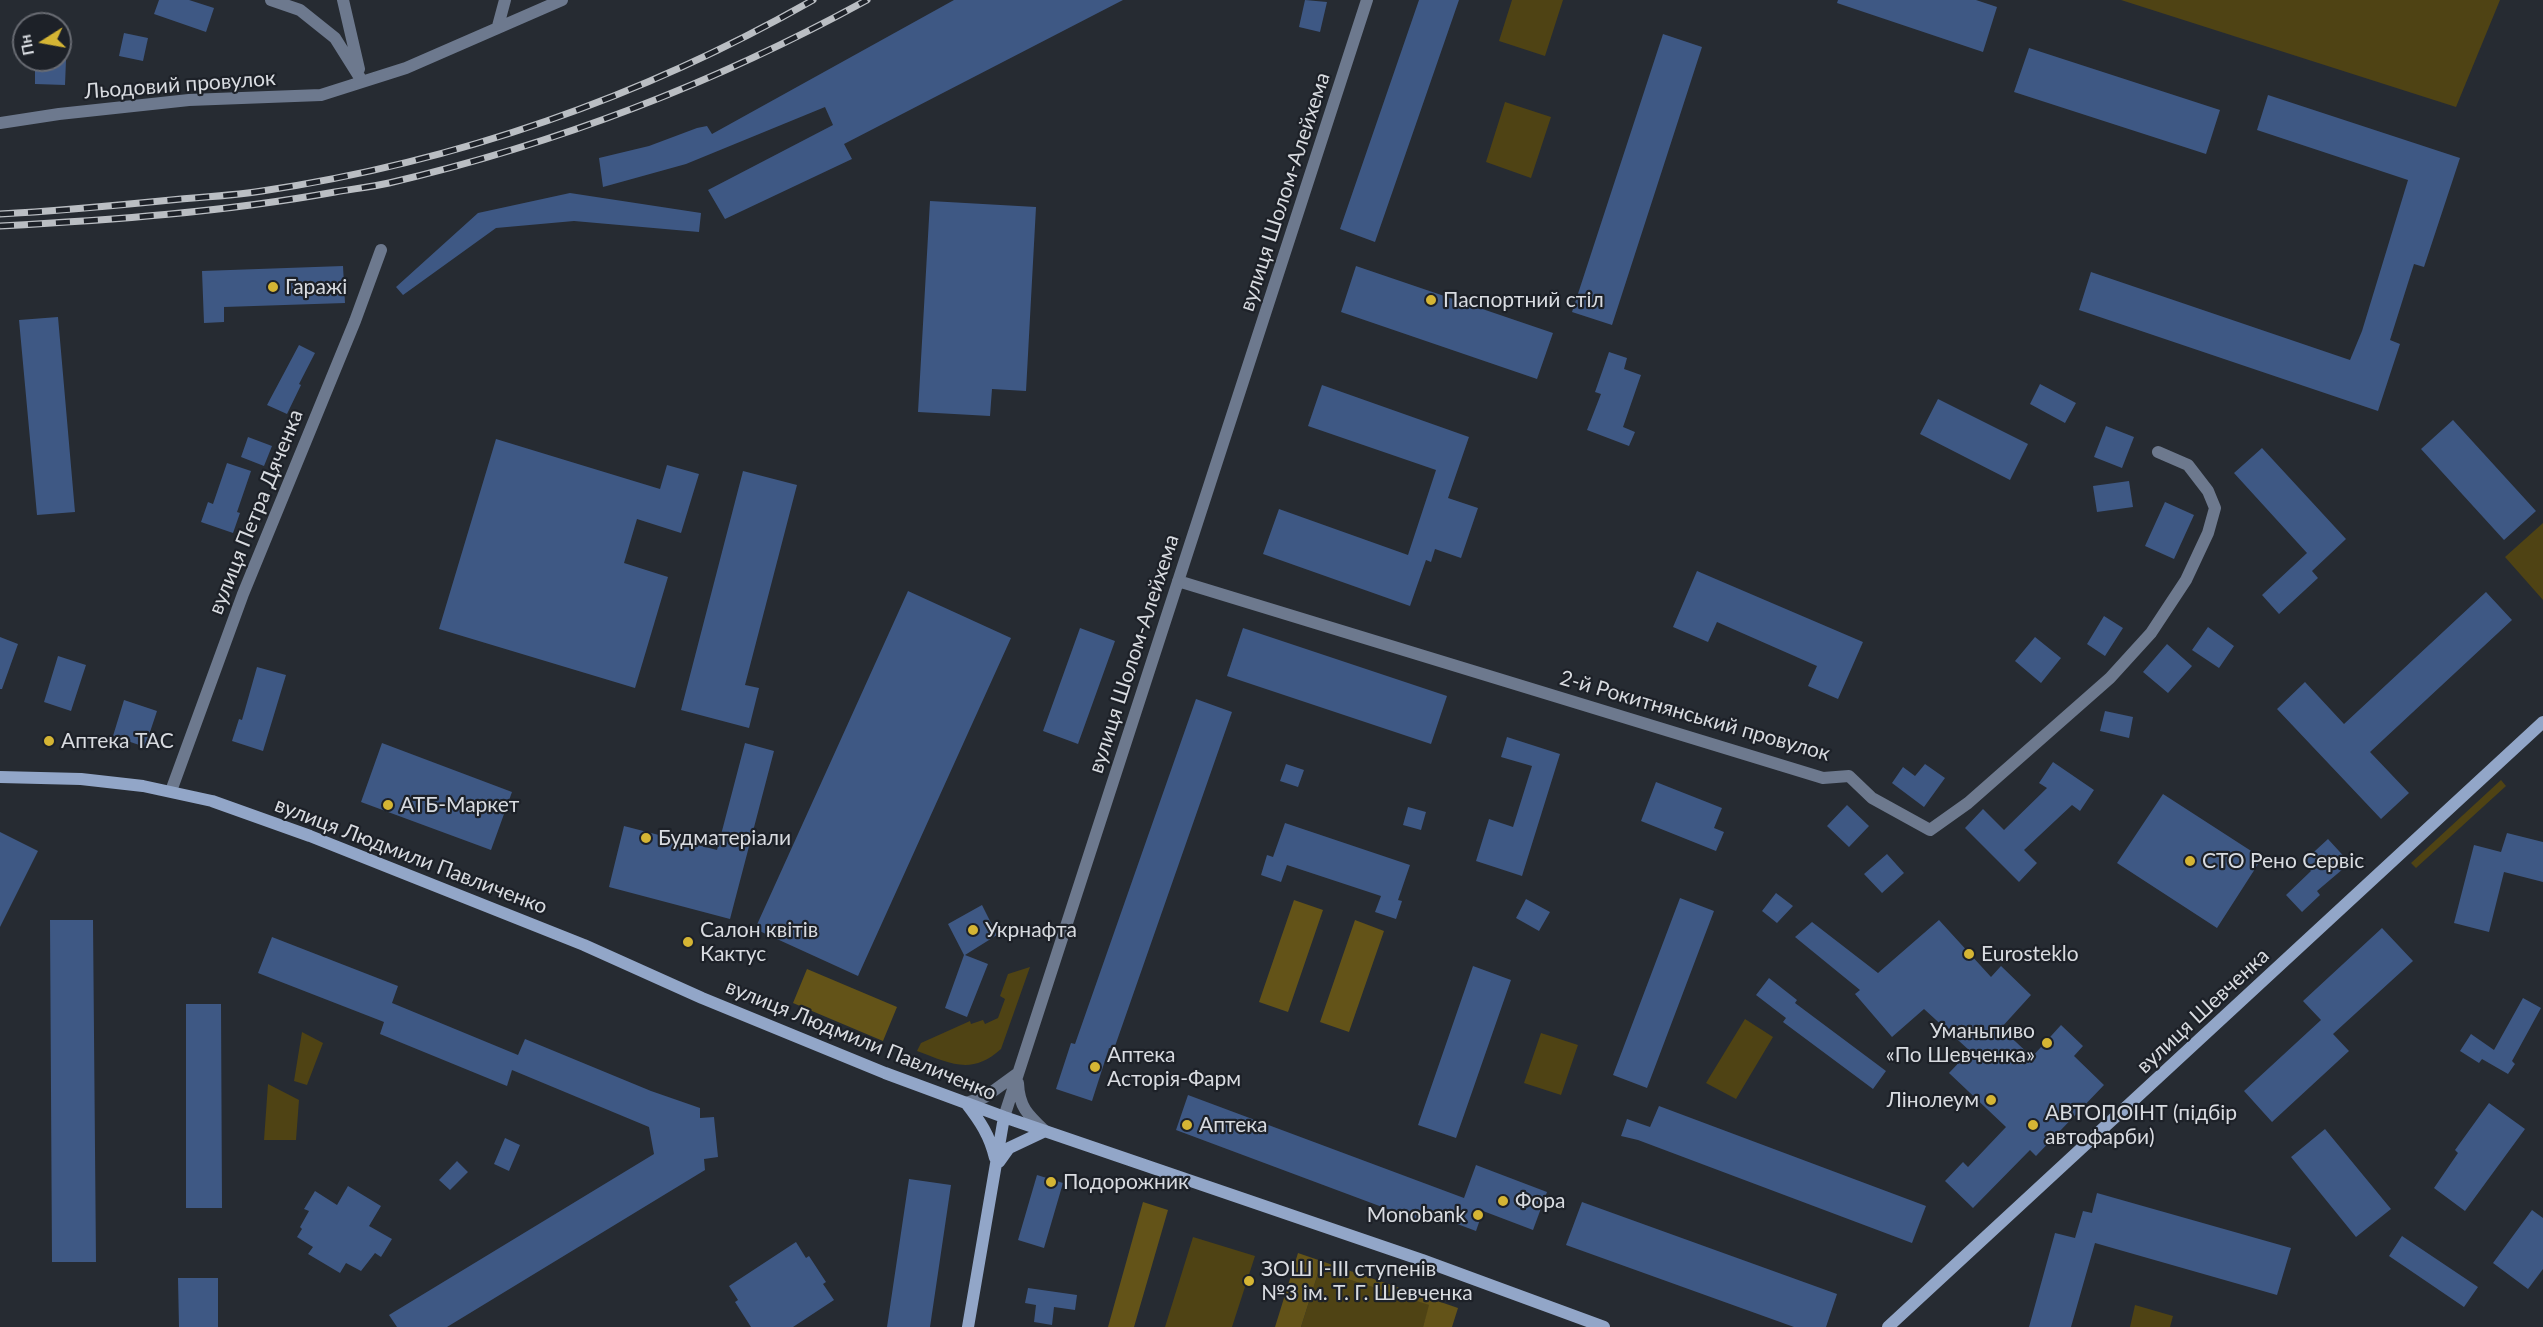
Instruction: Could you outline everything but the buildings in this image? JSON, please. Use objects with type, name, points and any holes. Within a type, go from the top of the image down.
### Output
[{"type":"main road","name":"вулиця Шевченка","points":[[1888,1327],[2543,723]]},
{"type":"main road","name":"вулиця Людмили Павличенко","points":[[0,777],[81,779],[171,791],[212,801],[321,840],[584,945],[702,998],[841,1056],[1004,1117],[1422,1260],[1604,1327]]},
{"type":"main road","points":[[966,1103],[991,1140],[996,1165]]},
{"type":"main road","name":"вулиця Шолом-Алейхема","points":[[968,1327],[1004,1117]]},
{"type":"main road","points":[[996,1165],[1010,1148],[1045,1131]]},
{"type":"street","points":[[271,0],[300,10],[335,38],[362,81]]},
{"type":"street","points":[[343,0],[362,81]]},
{"type":"street","points":[[498,26],[504,0]]},
{"type":"street","points":[[362,81],[406,68],[562,0]]},
{"type":"street","name":"вулиця Шолом-Алейхема","points":[[1004,1117],[1367,0]]},
{"type":"street","name":"Льодовий провулок","points":[[0,123],[59,114],[189,100],[321,95],[362,81]]},
{"type":"street","name":"вулиця Петра Дяченка","points":[[171,791],[243,594],[356,321],[381,250]]},
{"type":"street","name":"2-й Рокитнянський провулок","points":[[1178,581],[1823,777],[1849,776],[1872,798],[1930,830],[1968,803],[2110,678],[2151,633],[2186,580],[2208,533],[2215,508],[2208,491],[2188,465],[2157,452]]},
{"type":"street","points":[[966,1103],[985,1097],[1018,1073]]},
{"type":"street","points":[[1018,1073],[1019,1098],[1028,1115],[1045,1131]]},
{"type":"shaded area","points":[[1512,0],[1563,0],[1545,56],[1499,41]]},
{"type":"shaded area","points":[[2121,0],[2500,0],[2456,107]]},
{"type":"shaded area","points":[[1505,102],[1551,117],[1531,178],[1486,162]]},
{"type":"shaded area","points":[[2543,523],[2543,600],[2505,557]]},
{"type":"shaded area","points":[[2501,780],[2506,786],[2416,868],[2411,863]]},
{"type":"shaded area","points":[[1294,900],[1323,910],[1288,1012],[1259,1002]]},
{"type":"shaded area","points":[[1355,920],[1384,931],[1349,1032],[1320,1022]]},
{"type":"shaded area","points":[[1030,967],[1001,1049],[990,1057],[970,1065],[950,1063],[917,1051],[921,1043],[970,1021],[971,1024],[983,1020],[985,1024],[998,1018],[1005,999],[1000,996],[1008,974]]},
{"type":"shaded area","points":[[807,969],[897,1007],[883,1041],[793,1003]]},
{"type":"shaded area","points":[[1745,1019],[1773,1037],[1736,1099],[1706,1083]]},
{"type":"shaded area","points":[[302,1032],[323,1043],[307,1085],[294,1081]]},
{"type":"shaded area","points":[[1541,1033],[1578,1045],[1561,1095],[1524,1083]]},
{"type":"shaded area","points":[[268,1084],[299,1100],[296,1140],[264,1140]]},
{"type":"shaded area","points":[[1143,1202],[1168,1210],[1134,1327],[1108,1327]]},
{"type":"shaded area","points":[[1193,1237],[1255,1256],[1232,1327],[1165,1327]]},
{"type":"shaded area","points":[[1298,1253],[1458,1308],[1452,1327],[1423,1327],[1429,1305],[1319,1270],[1301,1327],[1275,1327]]},
{"type":"shaded area","points":[[1319,1270],[1430,1305],[1423,1327],[1301,1327]]},
{"type":"shaded area","points":[[2135,1305],[2173,1316],[2170,1327],[2130,1327]]},
{"type":"railway","points":[[0,214],[222,196],[334,178],[406,163],[546,121],[615,95],[682,67],[813,0]]},
{"type":"railway","points":[[0,226],[126,218],[252,205],[382,184],[451,167],[513,150],[634,108],[752,58],[867,0]]},
{"type":"place","name":"Гаражі","points":[[273,287]]},
{"type":"place","name":"Паспортний стіл","points":[[1431,300]]},
{"type":"place","name":"Аптека ТАС","points":[[49,741]]},
{"type":"place","name":"АТБ-Маркет","points":[[388,805]]},
{"type":"place","name":"Будматеріали","points":[[646,838]]},
{"type":"place","name":"СТО Рено Сервіс","points":[[2190,861]]},
{"type":"place","name":"Укрнафта","points":[[973,930]]},
{"type":"place","name":"Салон квітів Кактус","points":[[688,942]]},
{"type":"place","name":"Eurosteklo","points":[[1969,954]]},
{"type":"place","name":"Уманьпиво «По Шевченка»","points":[[2047,1043]]},
{"type":"place","name":"Аптека Асторія-Фарм","points":[[1095,1067]]},
{"type":"place","name":"Лінолеум","points":[[1991,1100]]},
{"type":"place","name":"Аптека","points":[[1187,1125]]},
{"type":"place","name":"АВТОПОІНТ (підбір автофарби)","points":[[2033,1125]]},
{"type":"place","name":"Подорожник","points":[[1051,1182]]},
{"type":"place","name":"Фора","points":[[1503,1201]]},
{"type":"place","name":"Monobank","points":[[1478,1215]]},
{"type":"place","name":"ЗОШ І-ІІІ ступенів №3 ім. Т. Г. Шевченка","points":[[1249,1281]]}]
